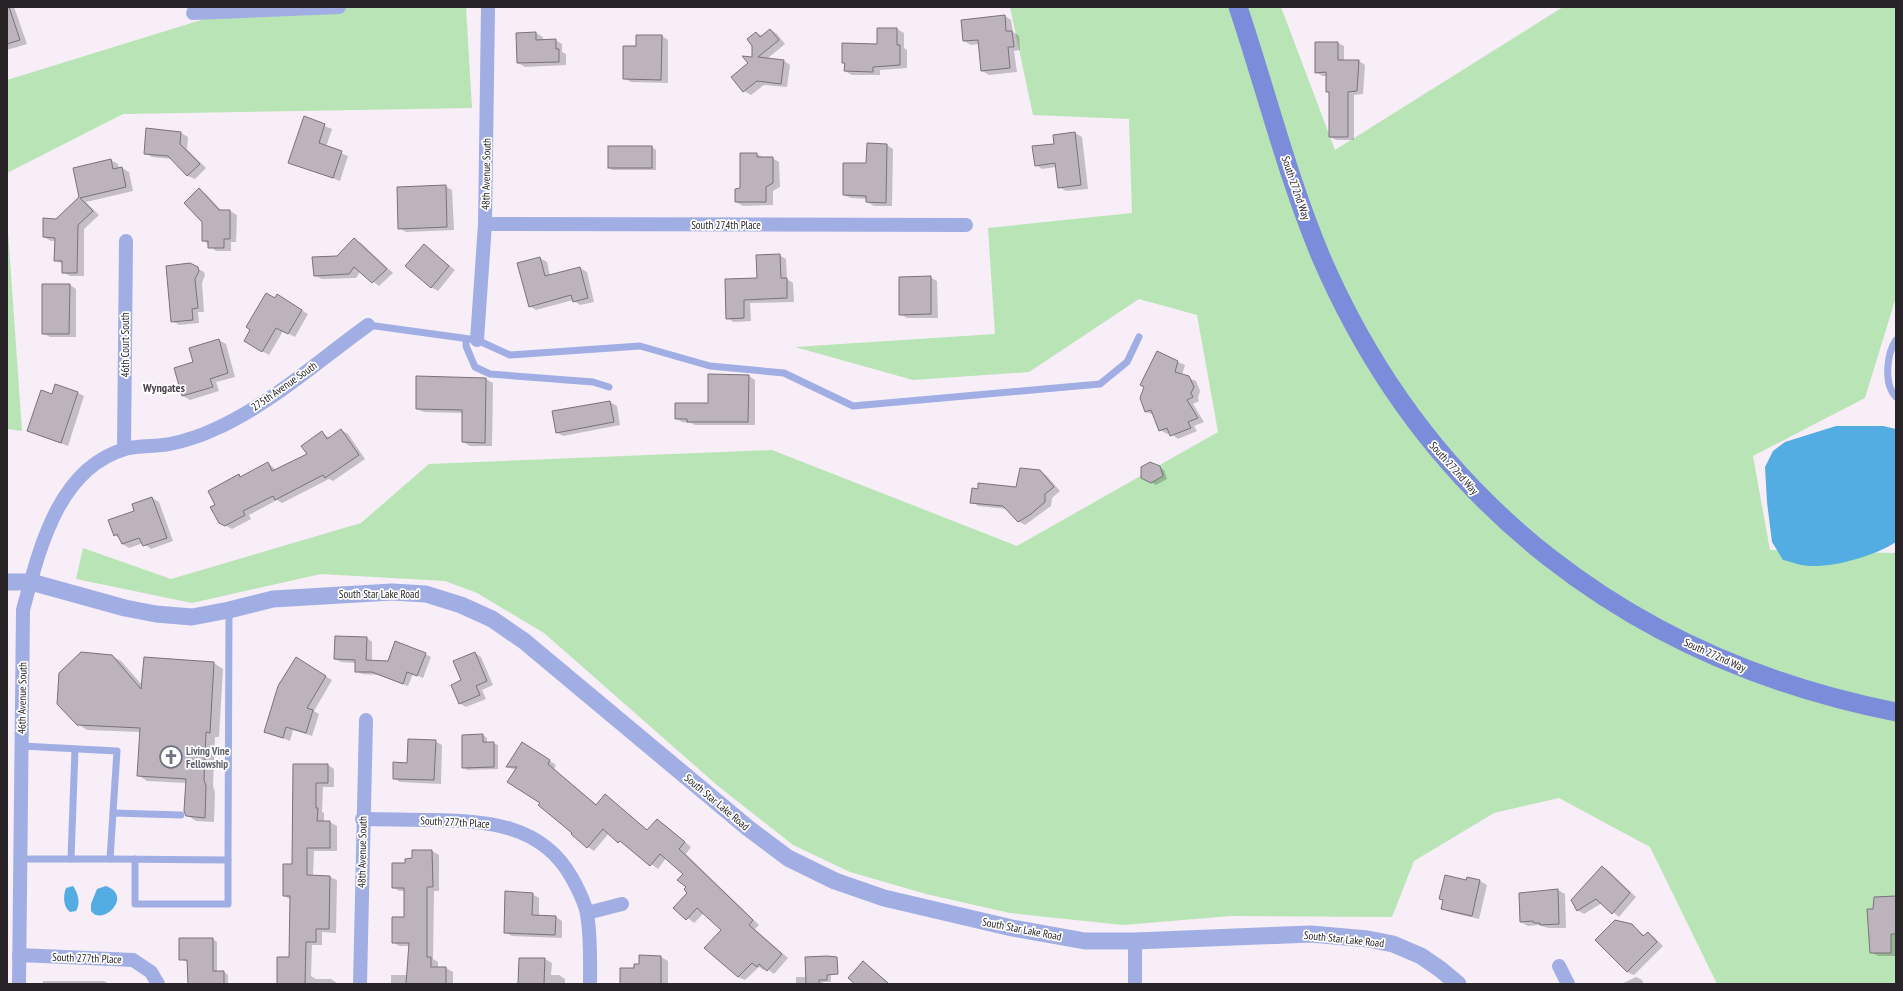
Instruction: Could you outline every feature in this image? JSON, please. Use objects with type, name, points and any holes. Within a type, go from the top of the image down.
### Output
[{"type":"main road","name":"South 272nd Way","points":[[1238,7],[1293,182],[1321,256],[1341,298],[1367,347],[1412,418],[1470,486],[1504,520],[1537,549],[1616,604],[1657,627],[1699,649],[1783,683],[1854,703],[1896,712]]},
{"type":"street","points":[[190,10],[339,7]]},
{"type":"street","name":"48th Avenue South","points":[[471,339],[485,224],[488,7]]},
{"type":"street","name":"South 274th Place","points":[[485,224],[966,226]]},
{"type":"street","name":"46th Court South","points":[[124,449],[126,241]]},
{"type":"street","name":"275th Avenue South","points":[[124,449],[169,444],[213,430],[261,404],[368,324]]},
{"type":"street","name":"46th Avenue South","points":[[19,984],[23,610],[31,582],[52,523],[68,491],[81,476],[96,463],[124,449]]},
{"type":"street","name":"South Star Lake Road","points":[[7,582],[31,582],[156,614],[192,617],[230,610],[273,599],[392,592],[426,594],[461,605],[492,619],[524,641],[748,828],[788,858],[835,881],[884,898],[1012,928],[1085,941],[1135,941],[1311,934],[1368,939],[1393,944],[1421,956],[1440,968],[1458,984]]},
{"type":"street","name":"48th Avenue South","points":[[360,984],[362,819],[366,720]]},
{"type":"street","name":"South 277th Place","points":[[362,819],[470,821],[496,824],[510,828],[532,838],[561,862],[577,886],[587,913],[590,984]]},
{"type":"street","points":[[587,913],[622,904]]},
{"type":"street","points":[[1135,941],[1135,984]]},
{"type":"street","name":"South 277th Place","points":[[19,955],[133,960],[151,972],[158,984]]},
{"type":"street","points":[[1559,966],[1568,984]]},
{"type":"lane","points":[[368,324],[471,339],[510,355],[640,346],[710,366],[784,373],[853,406],[1100,384],[1127,362],[1139,337]]},
{"type":"lane","points":[[471,339],[466,346],[475,367],[490,374],[593,382],[610,387]]},
{"type":"lane","points":[[1896,340],[1890,349],[1888,372],[1893,393],[1896,396]]},
{"type":"lane","points":[[136,859],[135,904],[228,904],[230,610]]},
{"type":"lane","points":[[22,746],[117,751],[110,859]]},
{"type":"lane","points":[[71,859],[75,749]]},
{"type":"lane","points":[[113,813],[181,815]]},
{"type":"lane","points":[[20,859],[228,860]]},
{"type":"green space","points":[[339,7],[466,7],[472,108],[123,114],[7,173],[7,80],[227,12]]},
{"type":"green space","points":[[1010,7],[1281,7],[1335,150],[1563,7],[1896,7],[1896,297],[1865,398],[1753,456],[1770,550],[1896,553],[1896,984],[1717,984],[1650,847],[1559,798],[1494,813],[1414,861],[1392,917],[1231,916],[1123,925],[1010,913],[926,894],[850,872],[793,845],[718,786],[544,633],[477,593],[445,581],[321,574],[192,603],[76,579],[83,548],[171,579],[361,523],[429,464],[772,450],[1017,546],[1218,432],[1197,315],[1139,299],[1029,372],[913,380],[795,347],[995,334],[988,228],[1132,213],[1129,119],[1033,115]]},
{"type":"green space","points":[[7,217],[22,431],[7,429]]},
{"type":"water","points":[[1836,426],[1883,426],[1896,429],[1896,542],[1866,556],[1831,565],[1807,566],[1783,560],[1772,542],[1767,502],[1765,467],[1773,451],[1785,442]]},
{"type":"water","points":[[73,886],[79,901],[76,911],[70,912],[64,901],[64,894],[66,888]]},
{"type":"water","points":[[106,886],[114,891],[117,896],[116,903],[108,913],[96,915],[91,911],[91,904],[97,889]]},
{"type":"building","points":[[7,7],[9,7],[20,40],[7,44]]},
{"type":"building","points":[[1005,15],[1006,31],[1012,31],[1014,47],[1008,47],[1010,68],[981,71],[978,40],[963,41],[961,20]]},
{"type":"building","points":[[877,28],[897,28],[897,45],[900,45],[900,65],[873,67],[873,72],[844,71],[845,63],[842,63],[842,43],[877,44]]},
{"type":"building","points":[[770,29],[779,40],[758,57],[784,60],[781,84],[757,81],[743,92],[731,77],[748,63],[742,56],[752,57],[752,46],[747,39],[756,32],[760,37]]},
{"type":"building","points":[[536,32],[536,40],[556,39],[556,49],[559,49],[559,62],[517,63],[516,33]]},
{"type":"building","points":[[636,35],[662,35],[661,80],[623,79],[623,46],[636,46]]},
{"type":"building","points":[[1315,42],[1338,42],[1338,60],[1359,60],[1357,91],[1348,92],[1348,137],[1329,137],[1329,92],[1326,92],[1326,72],[1315,73]]},
{"type":"building","points":[[304,116],[325,124],[319,143],[342,151],[333,178],[288,163]]},
{"type":"building","points":[[146,128],[181,132],[180,144],[200,164],[187,176],[168,156],[144,154]]},
{"type":"building","points":[[1075,132],[1081,185],[1058,188],[1055,163],[1035,166],[1032,146],[1054,144],[1053,135]]},
{"type":"building","points":[[867,143],[887,144],[886,203],[866,202],[866,196],[843,195],[843,163],[866,163]]},
{"type":"building","points":[[608,146],[652,146],[652,168],[608,168]]},
{"type":"building","points":[[740,153],[757,153],[757,157],[773,157],[773,183],[766,187],[766,202],[735,202],[735,189],[740,188]]},
{"type":"building","points":[[111,159],[113,169],[122,167],[126,187],[80,198],[93,211],[78,225],[77,273],[62,273],[62,261],[54,261],[55,238],[43,237],[43,218],[56,219],[79,197],[73,168]]},
{"type":"building","points":[[446,185],[447,227],[398,229],[397,187]]},
{"type":"building","points":[[199,188],[219,210],[230,210],[230,239],[224,239],[224,248],[208,248],[208,241],[202,241],[202,222],[184,203]]},
{"type":"building","points":[[354,238],[387,269],[372,283],[354,267],[349,274],[314,276],[312,257],[337,256]]},
{"type":"building","points":[[424,244],[449,266],[431,288],[405,266]]},
{"type":"building","points":[[780,254],[781,278],[787,278],[787,298],[744,300],[744,318],[726,319],[725,279],[757,278],[756,255]]},
{"type":"building","points":[[540,257],[545,276],[580,267],[588,298],[573,302],[571,295],[529,307],[517,263]]},
{"type":"building","points":[[190,263],[198,267],[199,271],[195,279],[198,308],[192,309],[193,320],[171,322],[166,266]]},
{"type":"building","points":[[931,276],[931,314],[899,315],[899,277]]},
{"type":"building","points":[[42,284],[70,284],[69,334],[42,334]]},
{"type":"building","points":[[266,293],[275,298],[277,294],[302,310],[288,334],[276,328],[262,352],[244,341],[250,330],[246,327]]},
{"type":"building","points":[[219,339],[228,373],[210,379],[213,387],[182,396],[174,368],[193,362],[189,348]]},
{"type":"building","points":[[1157,351],[1178,361],[1175,372],[1189,376],[1194,387],[1191,393],[1193,397],[1187,400],[1198,418],[1188,422],[1191,428],[1170,436],[1167,428],[1159,431],[1151,410],[1145,412],[1140,398],[1144,387],[1140,385]]},
{"type":"building","points":[[708,374],[749,375],[748,422],[687,422],[687,419],[675,419],[675,403],[708,403]]},
{"type":"building","points":[[416,376],[486,378],[485,443],[462,442],[462,410],[416,409]]},
{"type":"building","points":[[55,384],[78,392],[61,443],[27,431],[41,390],[52,394]]},
{"type":"building","points":[[610,401],[614,422],[556,433],[552,411]]},
{"type":"building","points":[[341,429],[359,455],[325,478],[323,475],[275,500],[273,496],[243,511],[245,515],[225,526],[219,523],[210,507],[215,505],[208,491],[239,474],[240,477],[268,462],[272,471],[307,454],[301,446],[322,431],[327,439]]},
{"type":"building","points":[[1150,462],[1160,466],[1163,476],[1151,483],[1141,478],[1141,467]]},
{"type":"building","points":[[1020,468],[1040,470],[1054,487],[1045,494],[1045,502],[1031,514],[1018,522],[1003,506],[970,503],[972,488],[978,489],[978,483],[1016,487]]},
{"type":"building","points":[[152,497],[167,538],[143,546],[139,538],[122,544],[117,534],[114,536],[108,520],[134,511],[132,504]]},
{"type":"building","points":[[335,636],[367,637],[366,660],[388,661],[395,641],[426,653],[417,676],[407,672],[403,684],[372,672],[355,672],[355,660],[334,659]]},
{"type":"building","points":[[81,652],[112,655],[141,689],[144,657],[214,662],[210,733],[206,732],[204,780],[206,786],[205,818],[186,816],[184,811],[186,779],[137,776],[140,728],[77,725],[57,704],[59,673]]},
{"type":"building","points":[[475,652],[487,681],[476,686],[480,695],[459,704],[451,685],[461,680],[453,661]]},
{"type":"building","points":[[296,657],[326,676],[307,708],[313,710],[306,733],[286,727],[283,738],[264,732],[278,686]]},
{"type":"building","points":[[483,734],[483,742],[494,742],[494,767],[462,768],[462,735]]},
{"type":"building","points":[[408,739],[436,740],[434,780],[393,779],[393,762],[407,763]]},
{"type":"building","points":[[522,742],[550,760],[548,764],[596,805],[605,794],[647,830],[657,819],[685,842],[679,849],[753,920],[749,925],[782,954],[767,971],[759,964],[757,967],[752,963],[738,977],[704,948],[721,930],[697,908],[686,920],[673,908],[687,893],[684,889],[686,887],[677,880],[683,874],[660,854],[650,866],[620,841],[618,843],[603,829],[587,848],[571,834],[572,833],[538,805],[540,803],[507,782],[517,767],[506,767]]},
{"type":"building","points":[[293,764],[328,764],[328,783],[316,783],[316,808],[318,808],[317,821],[330,821],[330,848],[307,848],[307,875],[330,876],[329,929],[316,929],[316,942],[306,942],[305,984],[277,984],[277,957],[289,957],[290,896],[283,896],[283,864],[292,864]]},
{"type":"building","points":[[412,850],[432,850],[433,887],[427,887],[427,957],[431,957],[431,967],[446,967],[446,984],[406,984],[409,943],[392,943],[392,917],[404,917],[404,888],[392,888],[392,863],[405,863],[405,859],[412,858]]},
{"type":"building","points":[[1602,866],[1630,893],[1612,914],[1596,899],[1577,911],[1571,900]]},
{"type":"building","points":[[1445,875],[1466,880],[1467,877],[1480,880],[1472,916],[1441,909],[1443,900],[1439,899]]},
{"type":"building","points":[[1558,889],[1559,924],[1540,925],[1540,923],[1534,923],[1533,921],[1520,922],[1519,893]]},
{"type":"building","points":[[505,891],[533,893],[532,915],[556,916],[555,935],[504,933]]},
{"type":"building","points":[[1896,896],[1896,934],[1891,934],[1891,953],[1870,953],[1867,909],[1873,909],[1874,897]]},
{"type":"building","points":[[1615,920],[1632,924],[1643,936],[1648,932],[1657,942],[1627,972],[1595,940]]},
{"type":"building","points":[[179,938],[213,938],[213,971],[224,971],[224,984],[188,984],[187,960],[179,960]]},
{"type":"building","points":[[639,955],[661,956],[661,984],[620,984],[620,968],[634,968],[634,964],[639,964]]},
{"type":"building","points":[[805,957],[837,957],[838,974],[827,975],[827,980],[819,980],[819,984],[806,984]]},
{"type":"building","points":[[519,958],[545,958],[544,984],[518,984]]},
{"type":"building","points":[[863,961],[889,984],[855,984],[848,978]]},
{"type":"place","name":"Living Vine Fellowship","points":[[171,757]]},
{"type":"district","name":"Wyngates","points":[[164,388]]}]
